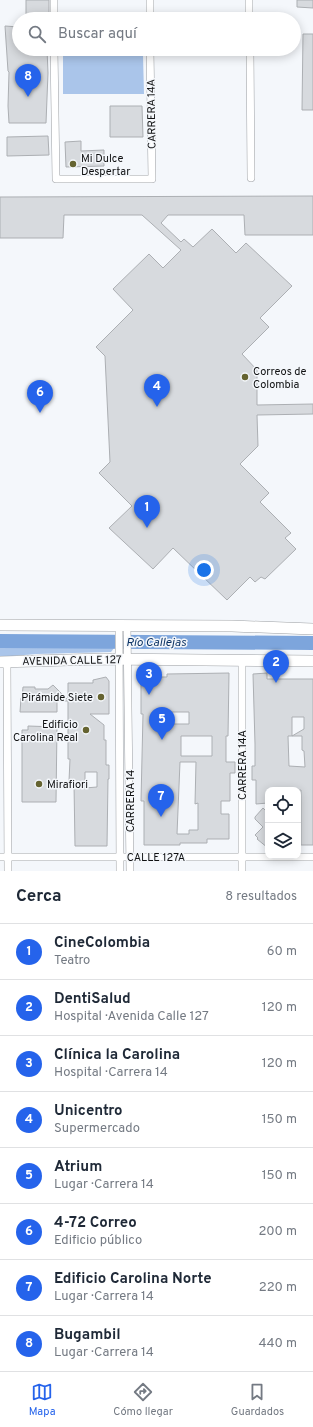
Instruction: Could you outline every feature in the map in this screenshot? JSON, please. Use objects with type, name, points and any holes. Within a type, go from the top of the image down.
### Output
[{"type":"main road","points":[[0,625],[123,630],[232,626],[313,628]]},
{"type":"main road","name":"AVENIDA CALLE 127","points":[[3,661],[124,655],[242,660],[313,661]]},
{"type":"street","points":[[54,0],[54,12]]},
{"type":"street","points":[[150,0],[150,12]]},
{"type":"street","points":[[249,0],[249,12]]},
{"type":"street","name":"CARRERA 14A","points":[[54,56],[56,179],[152,179],[150,56]]},
{"type":"street","points":[[250,56],[251,178]]},
{"type":"street","name":"CARRERA 14","points":[[123,630],[129,730],[130,871]]},
{"type":"street","name":"CARRERA 14","points":[[120,871],[120,730],[124,655]]},
{"type":"street","name":"CARRERA 14A","points":[[242,660],[242,871]]},
{"type":"street","points":[[3,661],[4,857],[8,871]]},
{"type":"street","points":[[120,730],[129,730]]},
{"type":"street","name":"CALLE 127A","points":[[4,857],[313,857]]},
{"type":"shaded area","points":[[63,56],[143,56],[144,94],[63,94]]},
{"type":"shaded area","points":[[0,647],[114,648],[111,652],[37,654],[0,657]]},
{"type":"building","points":[[26,0],[49,0],[49,12],[26,12]]},
{"type":"building","points":[[297,0],[313,0],[313,8],[297,7]]},
{"type":"building","points":[[5,26],[12,26],[12,56],[47,56],[46,123],[9,123]]},
{"type":"building","points":[[303,34],[313,34],[313,110],[302,110]]},
{"type":"building","points":[[110,106],[142,106],[143,137],[110,137]]},
{"type":"building","points":[[48,136],[49,155],[7,156],[7,137]]},
{"type":"building","points":[[81,141],[81,151],[104,150],[104,166],[66,167],[65,142]]},
{"type":"building","points":[[313,196],[313,235],[245,235],[244,215],[168,215],[161,223],[181,242],[184,239],[193,247],[212,229],[236,253],[246,243],[292,286],[260,318],[269,327],[242,354],[257,370],[257,405],[313,404],[313,414],[257,415],[258,446],[240,464],[269,493],[260,502],[291,533],[285,538],[296,549],[265,579],[261,577],[255,582],[250,577],[227,600],[173,548],[153,569],[109,528],[132,506],[99,473],[110,462],[105,356],[96,347],[133,310],[113,289],[149,254],[163,268],[181,250],[142,215],[64,215],[63,238],[0,238],[0,197]]},
{"type":"building","points":[[229,673],[226,762],[235,762],[235,773],[230,773],[230,801],[221,801],[221,814],[229,814],[229,839],[207,839],[207,843],[180,843],[180,845],[144,845],[144,801],[141,801],[143,714],[141,714],[141,677],[167,677],[167,674]],"holes":[[[157,712],[189,712],[189,724],[157,724]],[[181,736],[212,736],[212,756],[181,756]],[[180,762],[196,762],[195,804],[198,803],[198,830],[189,830],[189,834],[177,834]]]},
{"type":"building","points":[[267,673],[267,679],[313,679],[313,845],[301,845],[301,787],[265,787],[265,803],[256,804],[256,780],[252,780],[252,766],[255,766],[253,674]],"holes":[[[292,717],[304,717],[304,729],[292,736]],[[288,736],[302,736],[302,750],[304,751],[305,767],[289,766]]]},
{"type":"building","points":[[106,677],[109,681],[109,714],[90,714],[104,725],[104,740],[106,740],[106,765],[109,765],[107,846],[75,846],[74,784],[73,781],[69,781],[70,759],[68,759],[68,701],[57,701],[57,712],[20,712],[21,698],[23,687],[48,689],[53,685],[68,700],[68,683],[93,683],[93,680]],"holes":[[[85,772],[97,772],[97,787],[85,788]]]},
{"type":"building","points":[[28,726],[57,727],[56,802],[22,802],[22,730],[28,730]]},
{"type":"building","points":[[263,808],[265,810],[265,846],[257,839],[258,838],[255,835],[263,827],[255,819]]},
{"type":"waterway","name":"Río Callejas","points":[[0,641],[313,643]]},
{"type":"place","name":"Bugambil","points":[[28,97]]},
{"type":"place","name":"Mi Dulce Despertar","points":[[73,164]]},
{"type":"place","name":"Correos de Colombia","points":[[245,377]]},
{"type":"place","name":"Unicentro","points":[[157,407]]},
{"type":"place","name":"4-72 Correo","points":[[40,413]]},
{"type":"place","name":"CineColombia","points":[[147,528]]},
{"type":"place","name":"DentiSalud","points":[[276,683]]},
{"type":"place","name":"Clínica la Carolina","points":[[149,695]]},
{"type":"place","name":"Pirámide Siete","points":[[101,697]]},
{"type":"place","name":"Edificio Carolina Real","points":[[86,730]]},
{"type":"place","name":"Atrium","points":[[162,740]]},
{"type":"place","name":"Mirafiori","points":[[39,784]]},
{"type":"place","name":"Edificio Carolina Norte","points":[[161,817]]}]
